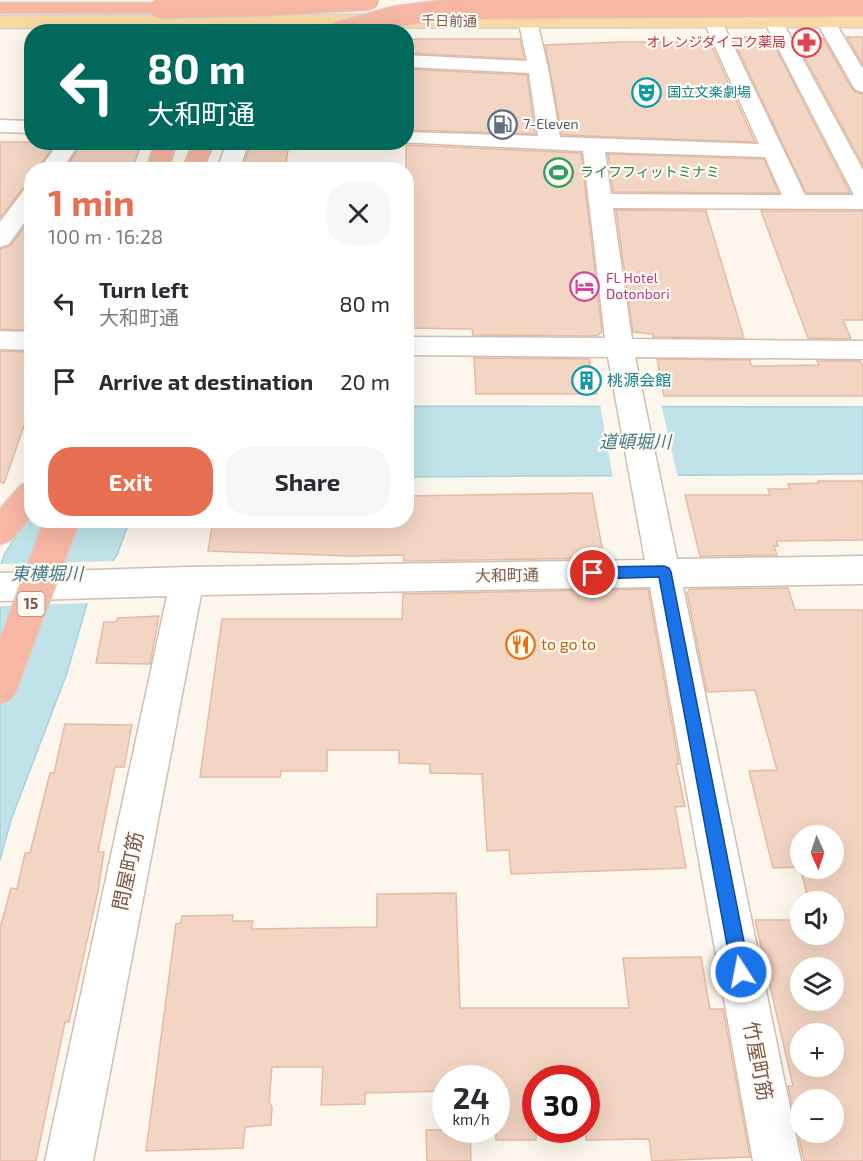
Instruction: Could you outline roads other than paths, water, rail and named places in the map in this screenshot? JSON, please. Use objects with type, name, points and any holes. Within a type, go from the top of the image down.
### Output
[{"type":"highway","points":[[207,24],[215,0]]},
{"type":"highway","points":[[0,8],[223,8],[369,0]]},
{"type":"highway","points":[[831,0],[863,4]]},
{"type":"highway","points":[[366,24],[395,16],[452,9],[863,4]]},
{"type":"highway","points":[[0,531],[24,503]]},
{"type":"highway","points":[[0,686],[48,528]]},
{"type":"highway","name":"15","points":[[0,686],[59,528]]},
{"type":"main road","name":"千日前通","points":[[406,24],[863,21]]},
{"type":"main road","name":"千日前通","points":[[0,22],[72,24]]},
{"type":"street","points":[[284,24],[290,0]]},
{"type":"street","points":[[523,0],[538,68],[550,143]]},
{"type":"street","points":[[773,21],[863,191]]},
{"type":"street","points":[[825,21],[863,86]]},
{"type":"street","points":[[713,22],[796,201]]},
{"type":"street","points":[[838,44],[863,44]]},
{"type":"street","points":[[414,61],[538,68]]},
{"type":"street","points":[[0,126],[24,127]]},
{"type":"street","points":[[414,138],[773,151]]},
{"type":"street","name":"竹屋町筋","points":[[593,146],[620,348],[777,1161]]},
{"type":"street","points":[[194,162],[206,150]]},
{"type":"street","points":[[600,201],[863,202]]},
{"type":"street","points":[[0,239],[24,206]]},
{"type":"street","points":[[0,340],[24,341]]},
{"type":"street","points":[[414,346],[863,350]]},
{"type":"street","name":"大和町通","points":[[0,588],[187,581],[863,570]]},
{"type":"street","name":"問屋町筋","points":[[69,1161],[187,581]]},
{"type":"water","name":"道頓堀川","points":[[414,406],[863,407],[863,474],[414,477]]},
{"type":"water","name":"東横堀川","points":[[24,524],[24,528],[127,528],[117,555],[90,593],[67,673],[11,820],[0,860],[0,567],[5,553]]},
{"type":"place","name":"オレンジダイコク薬局","points":[[807,42]]},
{"type":"place","name":"国立文楽劇場","points":[[646,92]]},
{"type":"place","name":"7-Eleven","points":[[502,124]]},
{"type":"place","name":"ライフフィットミナミ","points":[[559,172]]},
{"type":"place","name":"FL Hotel Dotonbori","points":[[585,286]]},
{"type":"place","name":"桃源会館","points":[[586,380]]},
{"type":"place","name":"to go to","points":[[520,644]]}]
